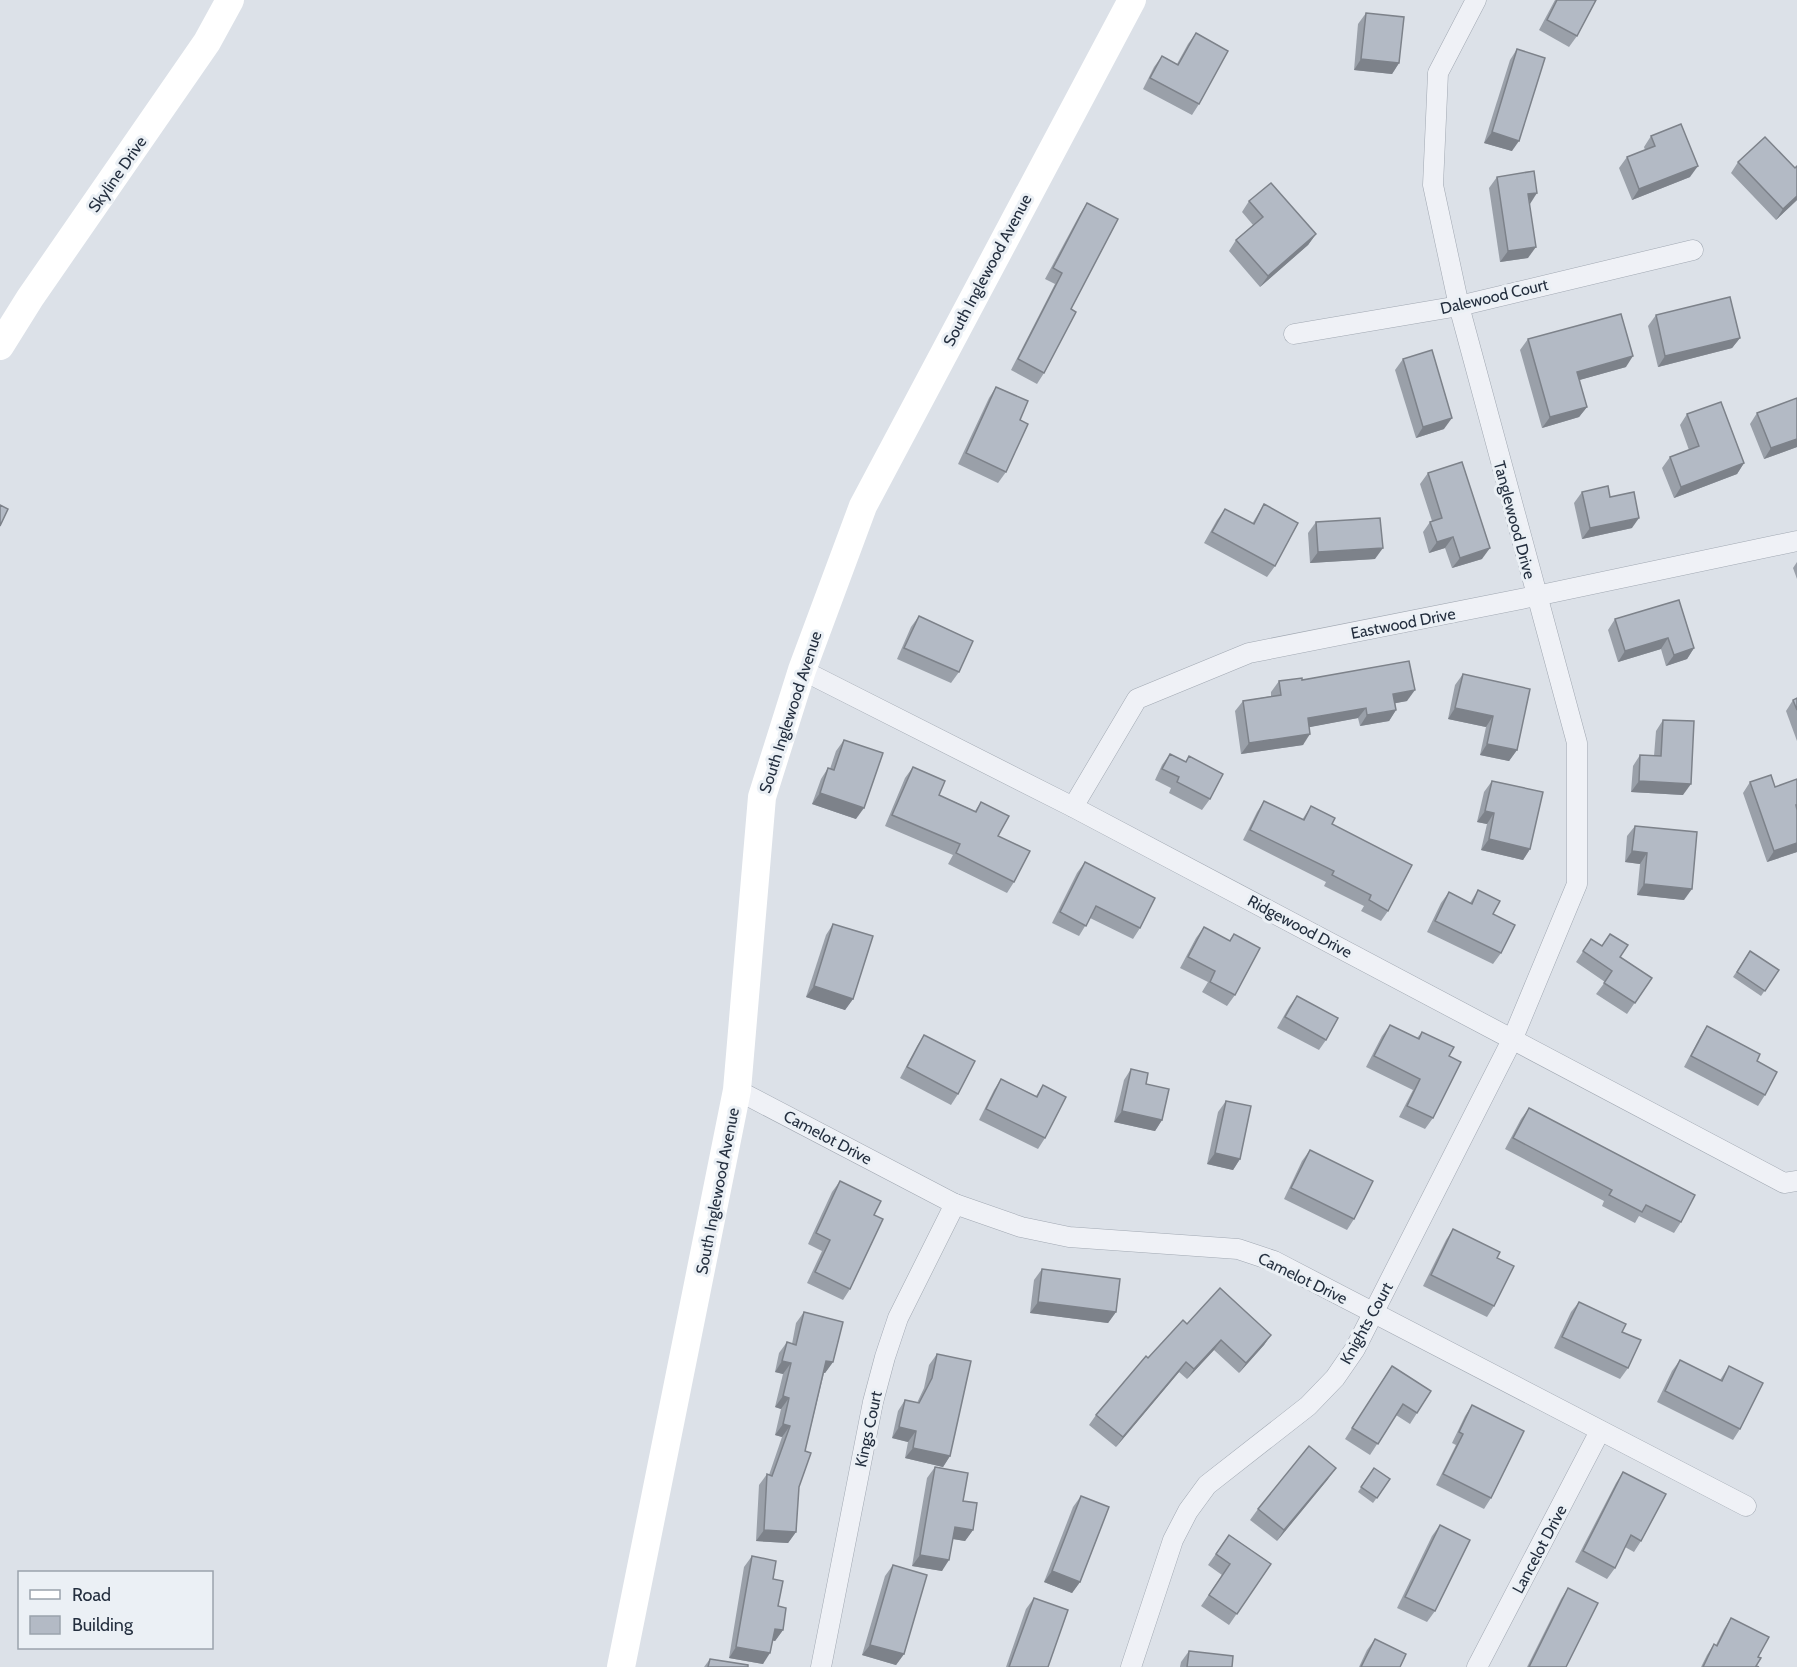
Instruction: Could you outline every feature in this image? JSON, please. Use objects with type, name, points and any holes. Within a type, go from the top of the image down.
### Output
[{"type":"street","name":"Skyline Drive","points":[[0,346],[30,298],[207,42],[230,0]]},
{"type":"street","name":"South Inglewood Avenue","points":[[621,1667],[737,1090],[762,797],[802,670],[863,506],[1131,0]]},
{"type":"street","name":"Tanglewood Drive","points":[[1476,0],[1438,73],[1433,185],[1458,306],[1576,743],[1577,884],[1513,1038]]},
{"type":"street","name":"Dalewood Court","points":[[1294,334],[1458,306],[1693,250]]},
{"type":"street","name":"Eastwood Drive","points":[[1073,807],[1137,699],[1249,653],[1797,541]]},
{"type":"street","name":"Ridgewood Drive","points":[[802,670],[1073,807],[1784,1183],[1797,1181]]},
{"type":"street","name":"Knights Court","points":[[1131,1667],[1173,1540],[1188,1511],[1207,1485],[1308,1406],[1335,1378],[1355,1349],[1513,1038]]},
{"type":"street","name":"Camelot Drive","points":[[737,1090],[955,1204],[1020,1227],[1069,1237],[1238,1249],[1274,1261],[1746,1506]]},
{"type":"street","name":"Kings Court","points":[[821,1667],[873,1402],[885,1357],[898,1318],[955,1204]]},
{"type":"street","name":"Lancelot Drive","points":[[1477,1667],[1600,1431]]},
{"type":"building","points":[[1557,0],[1596,0],[1577,36],[1547,20]]},
{"type":"building","points":[[1366,13],[1404,17],[1399,63],[1361,59]]},
{"type":"building","points":[[1196,33],[1228,51],[1199,104],[1150,78],[1162,56],[1178,65]]},
{"type":"building","points":[[1517,49],[1545,58],[1519,141],[1492,132]]},
{"type":"building","points":[[1681,124],[1698,166],[1639,189],[1627,157],[1655,146],[1651,136]]},
{"type":"building","points":[[1765,137],[1795,168],[1797,166],[1797,196],[1783,209],[1738,162]]},
{"type":"building","points":[[1534,171],[1537,193],[1528,194],[1536,247],[1508,251],[1497,177]]},
{"type":"building","points":[[1271,183],[1316,234],[1268,276],[1236,240],[1263,217],[1249,201]]},
{"type":"building","points":[[1087,203],[1118,219],[1071,309],[1076,312],[1044,373],[1018,359],[1062,273],[1053,268]]},
{"type":"building","points":[[1730,297],[1740,338],[1665,356],[1656,315]]},
{"type":"building","points":[[1621,314],[1633,356],[1577,372],[1587,407],[1550,417],[1528,339]]},
{"type":"building","points":[[1432,350],[1452,418],[1423,427],[1403,359]]},
{"type":"building","points":[[996,387],[1028,401],[1020,420],[1028,424],[1006,472],[966,453]]},
{"type":"building","points":[[1797,398],[1797,439],[1771,448],[1757,413]]},
{"type":"building","points":[[1721,402],[1744,463],[1681,487],[1670,457],[1699,446],[1687,414]]},
{"type":"building","points":[[1462,462],[1490,548],[1460,558],[1453,537],[1437,542],[1430,522],[1442,518],[1428,473]]},
{"type":"building","points":[[1608,486],[1610,497],[1634,492],[1639,518],[1590,528],[1582,492]]},
{"type":"building","points":[[1264,504],[1298,523],[1275,566],[1212,532],[1225,509],[1254,524]]},
{"type":"building","points":[[0,505],[8,509],[0,526]]},
{"type":"building","points":[[1380,518],[1383,548],[1318,552],[1316,522]]},
{"type":"building","points":[[1679,600],[1694,648],[1674,655],[1668,638],[1625,651],[1615,619]]},
{"type":"building","points":[[919,616],[973,641],[959,672],[904,648]]},
{"type":"building","points":[[1409,661],[1415,690],[1393,694],[1396,710],[1367,715],[1366,708],[1308,718],[1310,734],[1249,743],[1243,701],[1281,695],[1279,681],[1302,678],[1302,680]]},
{"type":"building","points":[[1463,674],[1530,689],[1517,750],[1487,744],[1493,716],[1455,708]]},
{"type":"building","points":[[1797,698],[1797,710],[1793,700]]},
{"type":"building","points":[[1663,720],[1694,721],[1691,784],[1639,781],[1640,755],[1661,756]]},
{"type":"building","points":[[844,740],[883,753],[864,808],[820,793],[828,768],[834,770]]},
{"type":"building","points":[[1170,754],[1186,762],[1189,756],[1223,774],[1210,799],[1177,782],[1179,777],[1162,769]]},
{"type":"building","points":[[913,767],[945,781],[939,795],[976,812],[981,802],[1009,816],[998,836],[1030,851],[1014,882],[956,853],[960,844],[892,815]]},
{"type":"building","points":[[1771,775],[1775,787],[1797,779],[1797,843],[1774,851],[1750,782]]},
{"type":"building","points":[[1492,781],[1543,792],[1530,849],[1489,839],[1494,813],[1485,811]]},
{"type":"building","points":[[1264,801],[1304,820],[1311,806],[1335,818],[1332,824],[1412,865],[1388,911],[1369,900],[1371,895],[1332,875],[1334,871],[1250,830]]},
{"type":"building","points":[[1635,826],[1697,832],[1692,889],[1644,884],[1647,853],[1632,851]]},
{"type":"building","points":[[1085,862],[1155,898],[1140,928],[1096,906],[1086,926],[1060,912]]},
{"type":"building","points":[[1478,890],[1500,901],[1493,914],[1515,925],[1501,953],[1435,921],[1449,892],[1472,904]]},
{"type":"building","points":[[833,924],[873,936],[853,999],[814,986]]},
{"type":"building","points":[[1204,927],[1230,941],[1234,934],[1260,948],[1235,995],[1210,982],[1215,971],[1188,957]]},
{"type":"building","points":[[1610,934],[1628,945],[1620,957],[1652,978],[1635,1003],[1604,983],[1612,971],[1583,951],[1591,939],[1602,946]]},
{"type":"building","points":[[1750,951],[1779,970],[1765,991],[1737,972]]},
{"type":"building","points":[[1297,996],[1338,1018],[1326,1040],[1285,1017]]},
{"type":"building","points":[[1390,1025],[1419,1039],[1422,1032],[1454,1047],[1449,1056],[1461,1062],[1433,1118],[1407,1106],[1420,1079],[1374,1056]]},
{"type":"building","points":[[1707,1026],[1760,1054],[1757,1061],[1777,1072],[1765,1095],[1691,1056]]},
{"type":"building","points":[[924,1035],[975,1061],[958,1094],[907,1067]]},
{"type":"building","points":[[1131,1069],[1148,1073],[1146,1084],[1169,1089],[1162,1120],[1122,1111]]},
{"type":"building","points":[[1001,1079],[1037,1097],[1043,1085],[1066,1097],[1045,1138],[986,1109]]},
{"type":"building","points":[[1226,1101],[1251,1106],[1240,1159],[1215,1153]]},
{"type":"building","points":[[1529,1108],[1695,1195],[1681,1222],[1646,1205],[1642,1212],[1609,1195],[1612,1190],[1513,1138]]},
{"type":"building","points":[[1310,1150],[1373,1181],[1354,1219],[1291,1188]]},
{"type":"building","points":[[840,1181],[881,1201],[874,1215],[883,1219],[850,1289],[815,1272],[830,1240],[816,1233]]},
{"type":"building","points":[[1453,1229],[1500,1252],[1497,1258],[1514,1266],[1494,1306],[1431,1275]]},
{"type":"building","points":[[1042,1269],[1120,1279],[1116,1312],[1038,1302]]},
{"type":"building","points":[[1220,1288],[1271,1335],[1246,1363],[1221,1340],[1194,1369],[1186,1362],[1123,1437],[1096,1415],[1146,1356],[1148,1358],[1183,1320],[1187,1324]]},
{"type":"building","points":[[1579,1302],[1626,1324],[1622,1332],[1641,1340],[1628,1368],[1562,1337]]},
{"type":"building","points":[[804,1312],[843,1322],[833,1362],[826,1361],[805,1451],[811,1453],[799,1487],[796,1532],[764,1530],[767,1474],[772,1476],[790,1426],[783,1424],[789,1398],[783,1396],[791,1363],[782,1361],[787,1342],[796,1345]]},
{"type":"building","points":[[937,1354],[971,1361],[950,1456],[913,1448],[916,1431],[899,1427],[905,1400],[919,1403],[932,1378]]},
{"type":"building","points":[[1680,1360],[1722,1381],[1729,1366],[1763,1383],[1740,1429],[1665,1391]]},
{"type":"building","points":[[1392,1366],[1431,1391],[1417,1413],[1403,1404],[1378,1444],[1352,1428]]},
{"type":"building","points":[[1472,1405],[1524,1431],[1491,1498],[1443,1474],[1463,1434],[1459,1432]]},
{"type":"building","points":[[1309,1446],[1336,1468],[1284,1530],[1258,1509]]},
{"type":"building","points":[[935,1467],[968,1473],[963,1501],[977,1503],[973,1530],[955,1527],[949,1560],[920,1555]]},
{"type":"building","points":[[1374,1468],[1390,1479],[1377,1498],[1361,1487]]},
{"type":"building","points":[[1623,1472],[1666,1494],[1641,1541],[1631,1535],[1615,1568],[1583,1551]]},
{"type":"building","points":[[1081,1496],[1109,1507],[1080,1582],[1052,1571]]},
{"type":"building","points":[[1440,1525],[1470,1540],[1435,1611],[1405,1597]]},
{"type":"building","points":[[1229,1535],[1271,1564],[1237,1614],[1209,1595],[1230,1564],[1216,1554]]},
{"type":"building","points":[[752,1556],[776,1561],[773,1579],[783,1581],[778,1606],[786,1608],[783,1630],[775,1629],[770,1653],[736,1647]]},
{"type":"building","points":[[893,1565],[927,1575],[904,1654],[870,1645]]},
{"type":"building","points":[[1568,1588],[1598,1603],[1566,1667],[1529,1667]]},
{"type":"building","points":[[1034,1598],[1068,1610],[1048,1667],[1009,1667]]},
{"type":"building","points":[[1731,1618],[1769,1637],[1758,1657],[1761,1658],[1756,1666],[1759,1667],[1703,1667],[1714,1644],[1717,1646]]},
{"type":"building","points":[[1375,1639],[1406,1654],[1400,1667],[1361,1667]]},
{"type":"building","points":[[1189,1651],[1233,1656],[1232,1667],[1187,1667]]},
{"type":"building","points":[[710,1659],[748,1665],[748,1667],[708,1667]]}]
